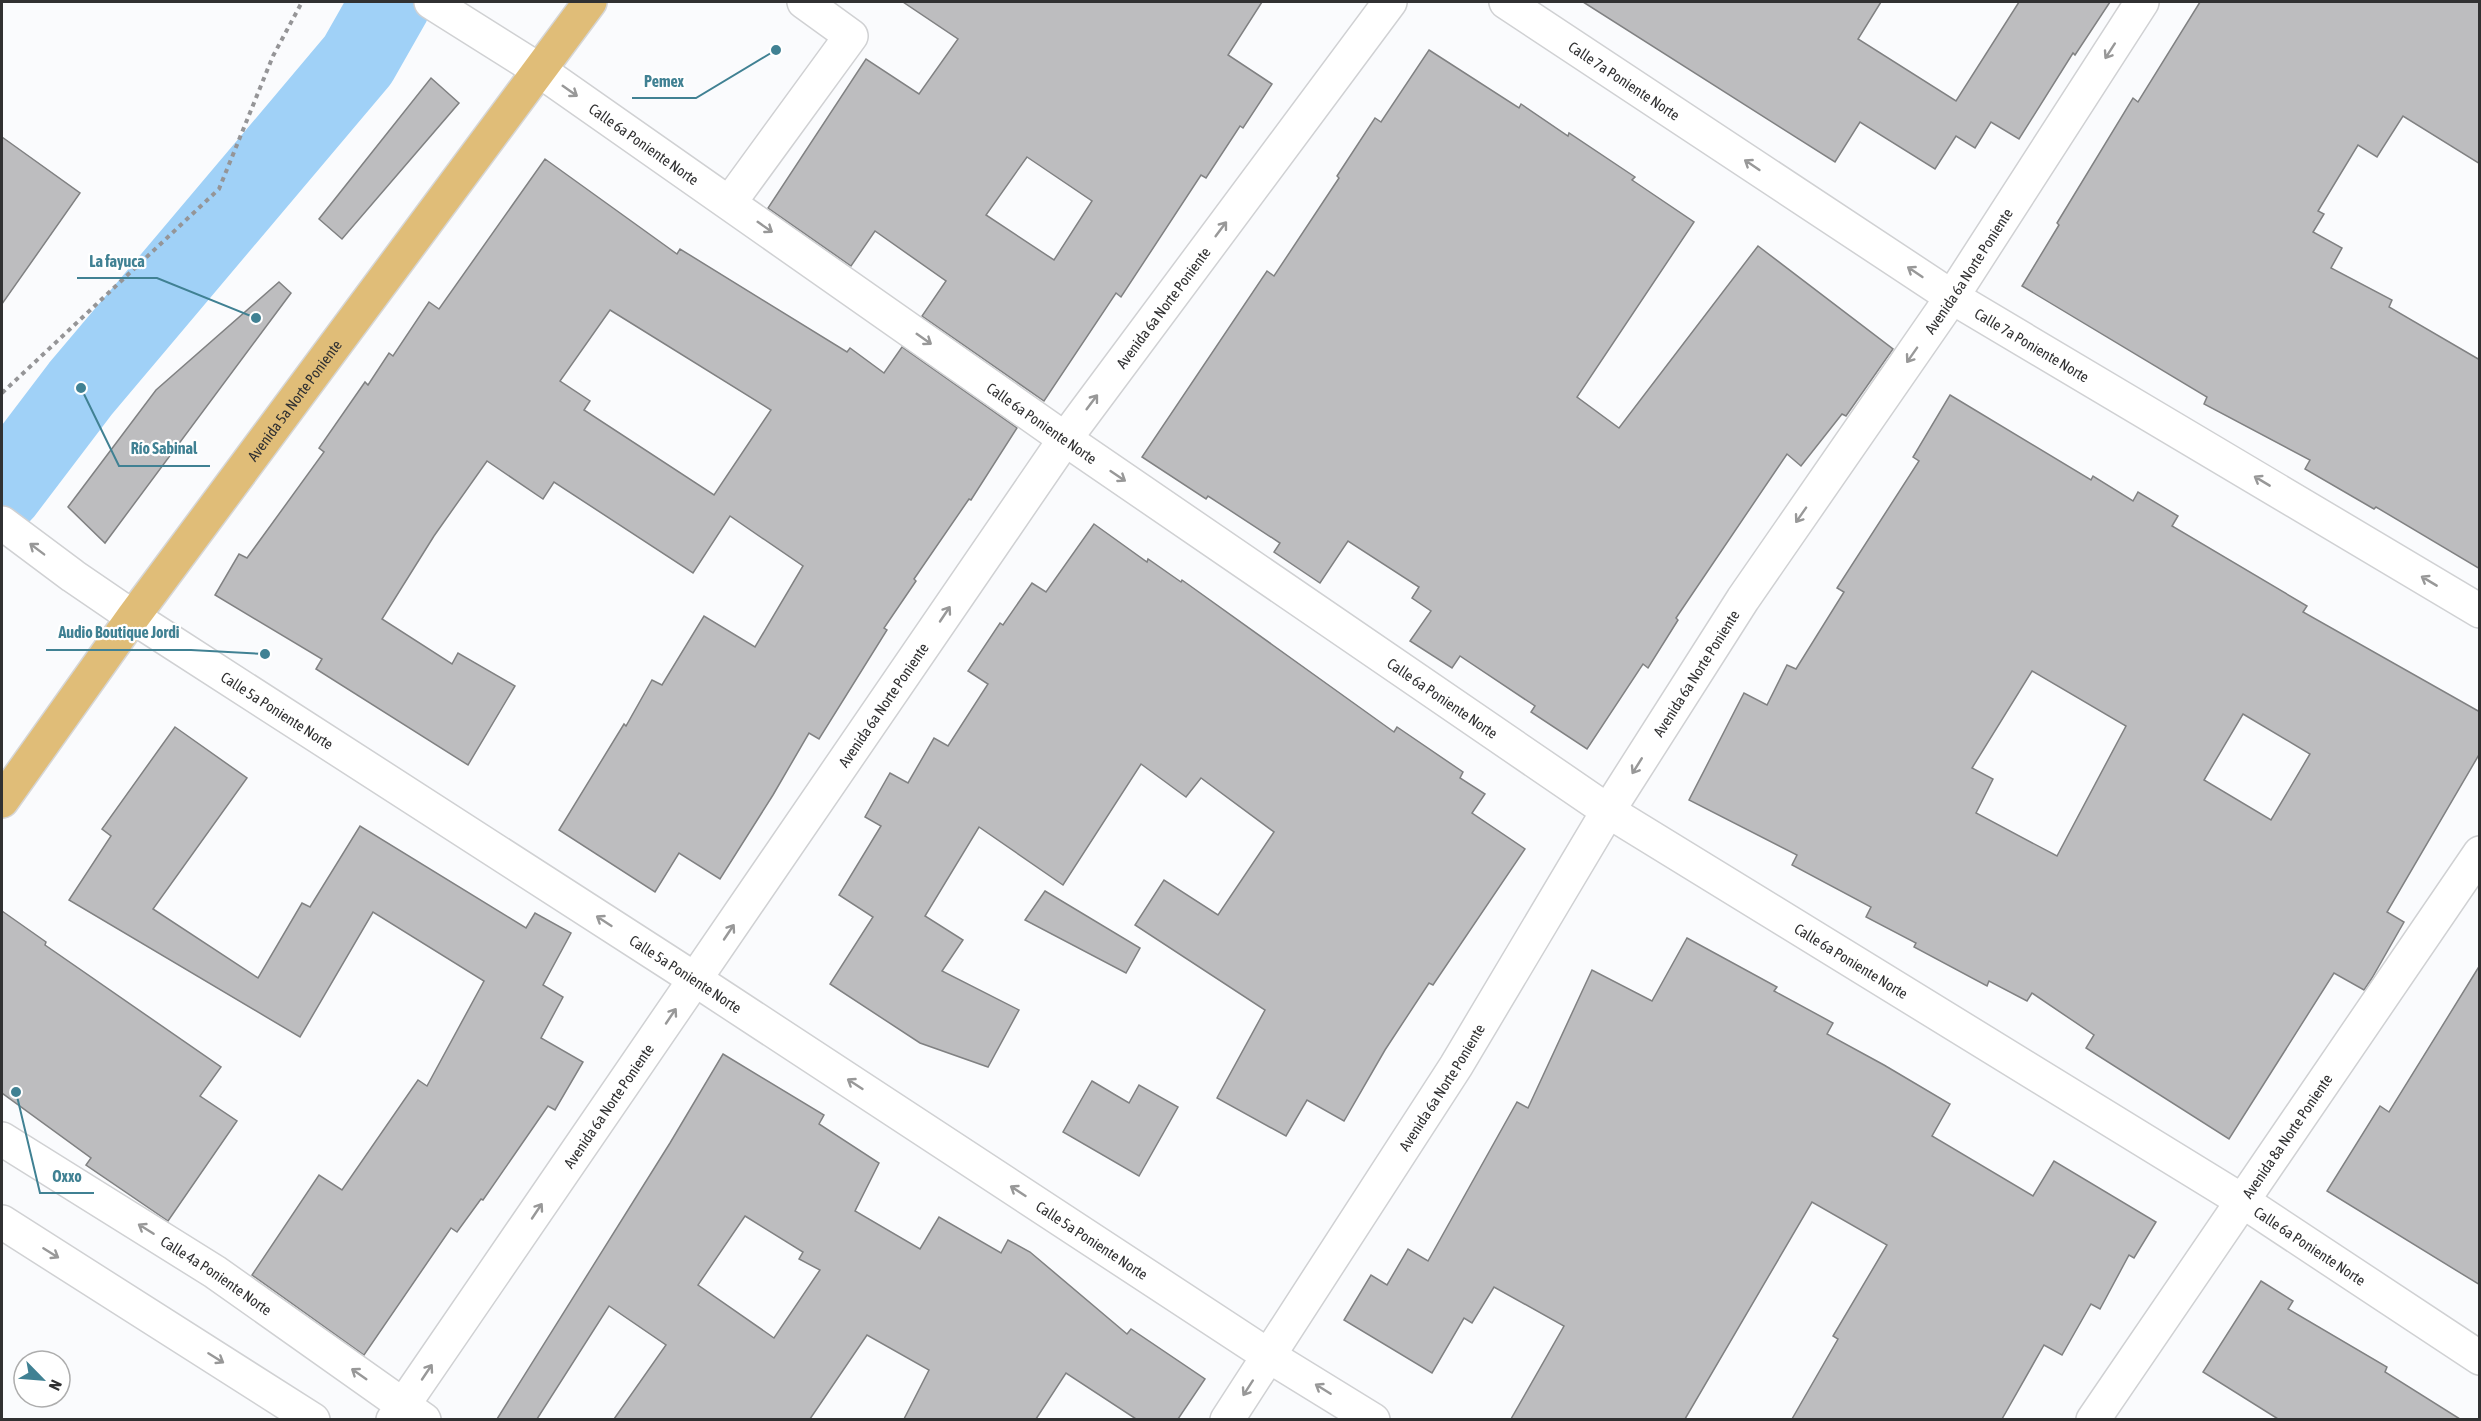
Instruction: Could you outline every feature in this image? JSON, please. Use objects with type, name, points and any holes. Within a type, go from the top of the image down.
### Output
[{"type":"main road","name":"Avenida 5a Norte Poniente","points":[[2,801],[133,617],[590,2]]},
{"type":"street","name":"Calle 6a Poniente Norte","points":[[431,2],[539,70],[1065,439],[1608,812],[2241,1200],[2480,1358]]},
{"type":"street","points":[[730,202],[850,36],[804,2]]},
{"type":"street","name":"Avenida 6a Norte Poniente","points":[[407,1415],[696,980],[1065,439],[1390,2]]},
{"type":"street","name":"Calle 7a Poniente Norte","points":[[1506,2],[1952,297],[2480,611]]},
{"type":"street","name":"Avenida 6a Norte Poniente","points":[[1227,1419],[1455,1066],[1608,812],[1743,599],[1952,297],[2142,2]]},
{"type":"street","name":"Calle 5a Poniente Norte","points":[[2,522],[73,576],[133,617],[696,980],[1269,1356],[1373,1419]]},
{"type":"street","name":"Avenida 8a Norte Poniente","points":[[2093,1419],[2480,853]]},
{"type":"street","name":"Calle 4a Poniente Norte","points":[[2,1139],[215,1272],[407,1415]]},
{"type":"street","points":[[2,1222],[313,1419]]},
{"type":"path","points":[[2,393],[219,189],[273,56],[302,2]]},
{"type":"building","points":[[903,2],[1262,2],[1228,55],[1272,84],[1243,128],[1240,126],[1206,178],[1201,175],[1121,297],[1116,293],[1044,401],[922,316],[946,281],[875,231],[851,266],[768,208],[866,59],[919,94],[958,39]],"holes":[[[1027,157],[1092,201],[1054,260],[986,215]]]},
{"type":"building","points":[[1583,2],[1881,2],[1858,39],[1956,101],[2019,2],[2110,2],[2075,55],[2073,53],[2019,139],[1991,122],[1975,148],[1956,136],[1935,169],[1860,122],[1835,162]]},
{"type":"building","points":[[2200,2],[2480,2],[2480,164],[2403,116],[2377,157],[2358,145],[2318,211],[2324,214],[2313,232],[2342,248],[2331,268],[2392,300],[2389,307],[2480,360],[2480,569],[2376,507],[2374,509],[2305,469],[2310,460],[2204,404],[2207,397],[2022,286],[2059,225],[2057,223],[2133,98],[2138,102]]},
{"type":"building","points":[[1429,50],[1519,108],[1521,104],[1568,136],[1569,133],[1635,177],[1632,180],[1694,222],[1577,397],[1619,428],[1758,246],[1893,349],[1846,416],[1842,414],[1801,466],[1787,454],[1676,618],[1678,620],[1648,668],[1643,664],[1587,749],[1531,712],[1535,706],[1460,656],[1452,668],[1410,641],[1431,611],[1412,598],[1419,587],[1348,541],[1320,583],[1274,552],[1280,543],[1208,496],[1206,499],[1142,457],[1267,271],[1274,276],[1339,178],[1337,176],[1375,118],[1381,122]]},
{"type":"building","points":[[431,78],[459,103],[342,239],[319,219]]},
{"type":"building","points":[[2,137],[80,193],[2,304]]},
{"type":"building","points":[[545,159],[677,254],[680,249],[847,352],[850,348],[884,373],[902,347],[1017,428],[971,500],[969,499],[914,579],[916,581],[884,628],[887,630],[819,739],[809,733],[720,879],[679,853],[655,892],[559,830],[624,724],[626,726],[652,680],[662,685],[704,616],[755,647],[803,566],[730,516],[693,573],[554,482],[543,499],[487,461],[434,536],[382,619],[452,664],[458,653],[515,686],[468,765],[316,669],[322,659],[215,595],[239,554],[247,558],[324,452],[319,448],[365,382],[368,385],[389,353],[393,356],[429,302],[439,309]],"holes":[[[610,310],[771,410],[714,495],[584,410],[590,401],[560,381]]]},
{"type":"building","points":[[279,282],[291,293],[105,543],[68,507],[156,390]]},
{"type":"building","points":[[1950,395],[2091,480],[2093,476],[2133,501],[2138,492],[2178,516],[2172,526],[2307,606],[2303,612],[2480,712],[2480,753],[2387,912],[2404,922],[2372,978],[2364,990],[2334,973],[2229,1139],[2086,1048],[2094,1035],[2032,993],[2027,1001],[1989,981],[1987,986],[1914,947],[1916,943],[1866,917],[1871,907],[1792,865],[1797,855],[1689,800],[1744,693],[1767,705],[1787,665],[1796,669],[1844,592],[1837,588],[1919,461],[1913,457]],"holes":[[[2032,671],[2126,726],[2057,856],[1976,813],[1993,779],[1972,768]],[[2243,714],[2310,754],[2271,820],[2204,780]]]},
{"type":"building","points":[[1094,524],[1147,562],[1148,559],[1181,582],[1182,580],[1394,732],[1397,727],[1463,772],[1460,778],[1485,794],[1472,813],[1525,849],[1433,985],[1429,983],[1385,1050],[1344,1121],[1307,1100],[1286,1136],[1217,1098],[1265,1010],[1135,925],[1164,880],[1218,915],[1274,832],[1201,778],[1186,797],[1141,764],[1063,885],[979,827],[925,916],[963,940],[942,971],[1019,1010],[988,1067],[920,1043],[830,984],[873,917],[839,895],[881,826],[865,817],[890,773],[908,783],[934,738],[948,746],[988,684],[968,671],[1000,623],[1003,625],[1032,583],[1046,592]]},
{"type":"building","points":[[175,727],[247,778],[153,909],[258,978],[302,903],[310,907],[360,826],[526,928],[535,913],[571,933],[543,985],[563,997],[541,1038],[583,1062],[555,1110],[548,1106],[483,1200],[481,1199],[457,1232],[451,1228],[364,1355],[252,1275],[319,1175],[342,1190],[418,1080],[427,1086],[484,981],[373,912],[300,1037],[69,900],[111,836],[102,829]]},
{"type":"building","points":[[1045,891],[1140,948],[1126,973],[1025,920]]},
{"type":"building","points":[[2,911],[46,942],[45,945],[221,1067],[200,1096],[237,1121],[168,1221],[86,1165],[91,1158],[2,1093]]},
{"type":"building","points":[[1687,938],[1777,987],[1774,991],[1833,1023],[1827,1034],[1950,1104],[1932,1136],[2033,1196],[2054,1161],[2156,1222],[2134,1258],[2129,1255],[2100,1309],[2091,1304],[2062,1355],[2044,1345],[2002,1419],[1792,1419],[1838,1339],[1833,1336],[1887,1245],[1812,1202],[1685,1419],[1511,1419],[1564,1326],[1494,1287],[1472,1323],[1464,1318],[1432,1373],[1344,1320],[1371,1275],[1387,1285],[1408,1249],[1428,1261],[1517,1102],[1528,1108],[1592,970],[1652,1001]]},
{"type":"building","points":[[2480,965],[2480,1285],[2327,1191],[2380,1106],[2389,1112]]},
{"type":"building","points":[[723,1054],[824,1115],[819,1124],[879,1163],[855,1211],[920,1249],[939,1217],[1001,1253],[1008,1240],[1030,1252],[1127,1334],[1131,1329],[1205,1379],[1178,1419],[1136,1419],[1066,1373],[1036,1419],[904,1419],[929,1370],[867,1335],[810,1419],[614,1419],[666,1345],[609,1306],[537,1419],[497,1419]],"holes":[[[745,1216],[803,1252],[799,1259],[820,1270],[774,1338],[698,1285]]]},
{"type":"building","points":[[1092,1081],[1129,1103],[1139,1085],[1178,1107],[1139,1176],[1063,1132]]},
{"type":"building","points":[[2261,1281],[2293,1301],[2288,1309],[2387,1367],[2385,1372],[2460,1419],[2278,1419],[2203,1372]]},
{"type":"waterway","points":[[2,492],[81,388],[358,60],[391,2]]},
{"type":"place","name":"Pemex","points":[[776,50]]},
{"type":"place","name":"La fayuca","points":[[256,318]]},
{"type":"place","name":"Río Sabinal","points":[[81,388]]},
{"type":"place","name":"Audio Boutique Jordi","points":[[265,654]]},
{"type":"place","name":"Oxxo","points":[[16,1092]]}]
